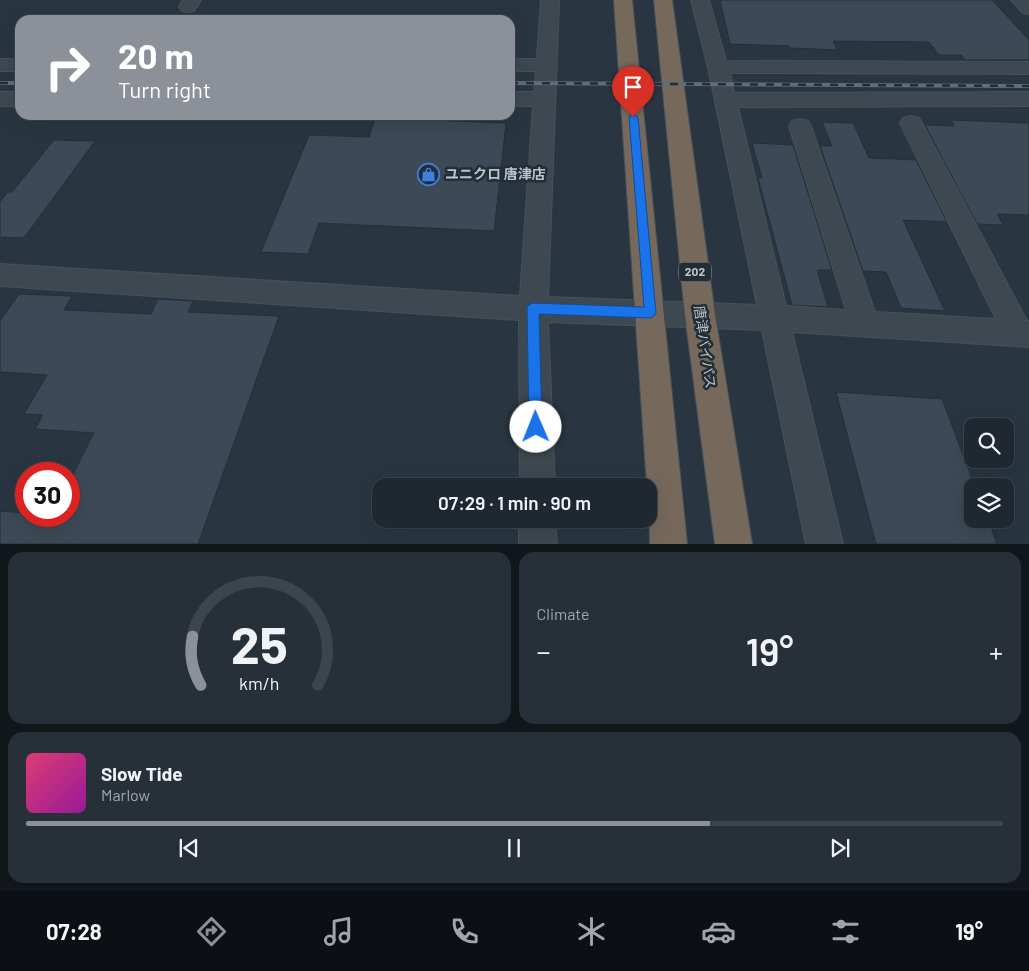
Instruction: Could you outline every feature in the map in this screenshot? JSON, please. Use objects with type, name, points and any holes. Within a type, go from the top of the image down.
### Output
[{"type":"highway","points":[[623,0],[669,544]]},
{"type":"highway","name":"唐津バイパス","points":[[663,0],[700,315],[734,544]]},
{"type":"street","points":[[537,478],[533,308],[550,0]]},
{"type":"street","points":[[700,0],[718,67],[825,544]]},
{"type":"street","points":[[1020,0],[1029,9]]},
{"type":"street","points":[[0,65],[15,65]]},
{"type":"street","points":[[515,65],[546,65]]},
{"type":"street","points":[[718,67],[1029,68]]},
{"type":"street","points":[[515,99],[544,99]]},
{"type":"street","points":[[725,100],[1029,99]]},
{"type":"street","points":[[0,100],[15,100]]},
{"type":"street","points":[[911,123],[1023,333]]},
{"type":"street","points":[[800,126],[865,324]]},
{"type":"street","points":[[0,276],[533,308],[775,318],[1023,333]]},
{"type":"street","points":[[537,528],[538,544]]},
{"type":"building","points":[[720,0],[992,0],[1029,40],[1029,60],[965,60],[961,55],[939,55],[929,42],[833,41],[837,50],[730,44]]},
{"type":"building","name":"ユニクロ 唐津店","points":[[374,120],[506,123],[494,231],[319,223],[308,254],[261,252],[309,135],[369,137]]},
{"type":"building","points":[[951,120],[1029,123],[1029,215],[997,214],[1003,225],[977,224],[925,125],[954,126]]},
{"type":"building","points":[[822,122],[853,123],[869,158],[916,160],[947,222],[903,220],[945,311],[901,308],[886,272],[863,271],[820,146],[832,146]]},
{"type":"building","points":[[54,140],[95,141],[24,238],[0,237],[0,202],[8,192],[12,192]]},
{"type":"building","points":[[752,143],[793,145],[832,270],[817,270],[828,307],[792,305],[758,178],[762,178]]},
{"type":"building","points":[[19,294],[72,296],[64,310],[151,314],[158,299],[193,301],[188,312],[279,316],[198,544],[0,544],[0,511],[15,512],[15,527],[80,527],[79,462],[94,433],[35,429],[43,415],[24,414],[47,375],[0,372],[0,321]]},
{"type":"building","points":[[836,392],[942,399],[964,457],[964,468],[968,468],[972,478],[964,478],[964,528],[991,528],[997,544],[876,544]]},
{"type":"railway","points":[[0,83],[15,83]]},
{"type":"railway","points":[[515,83],[1029,86]]},
{"type":"place","name":"ユニクロ 唐津店","points":[[429,174]]},
{"type":"route","points":[[536,427],[533,308],[650,313],[633,117]]}]
